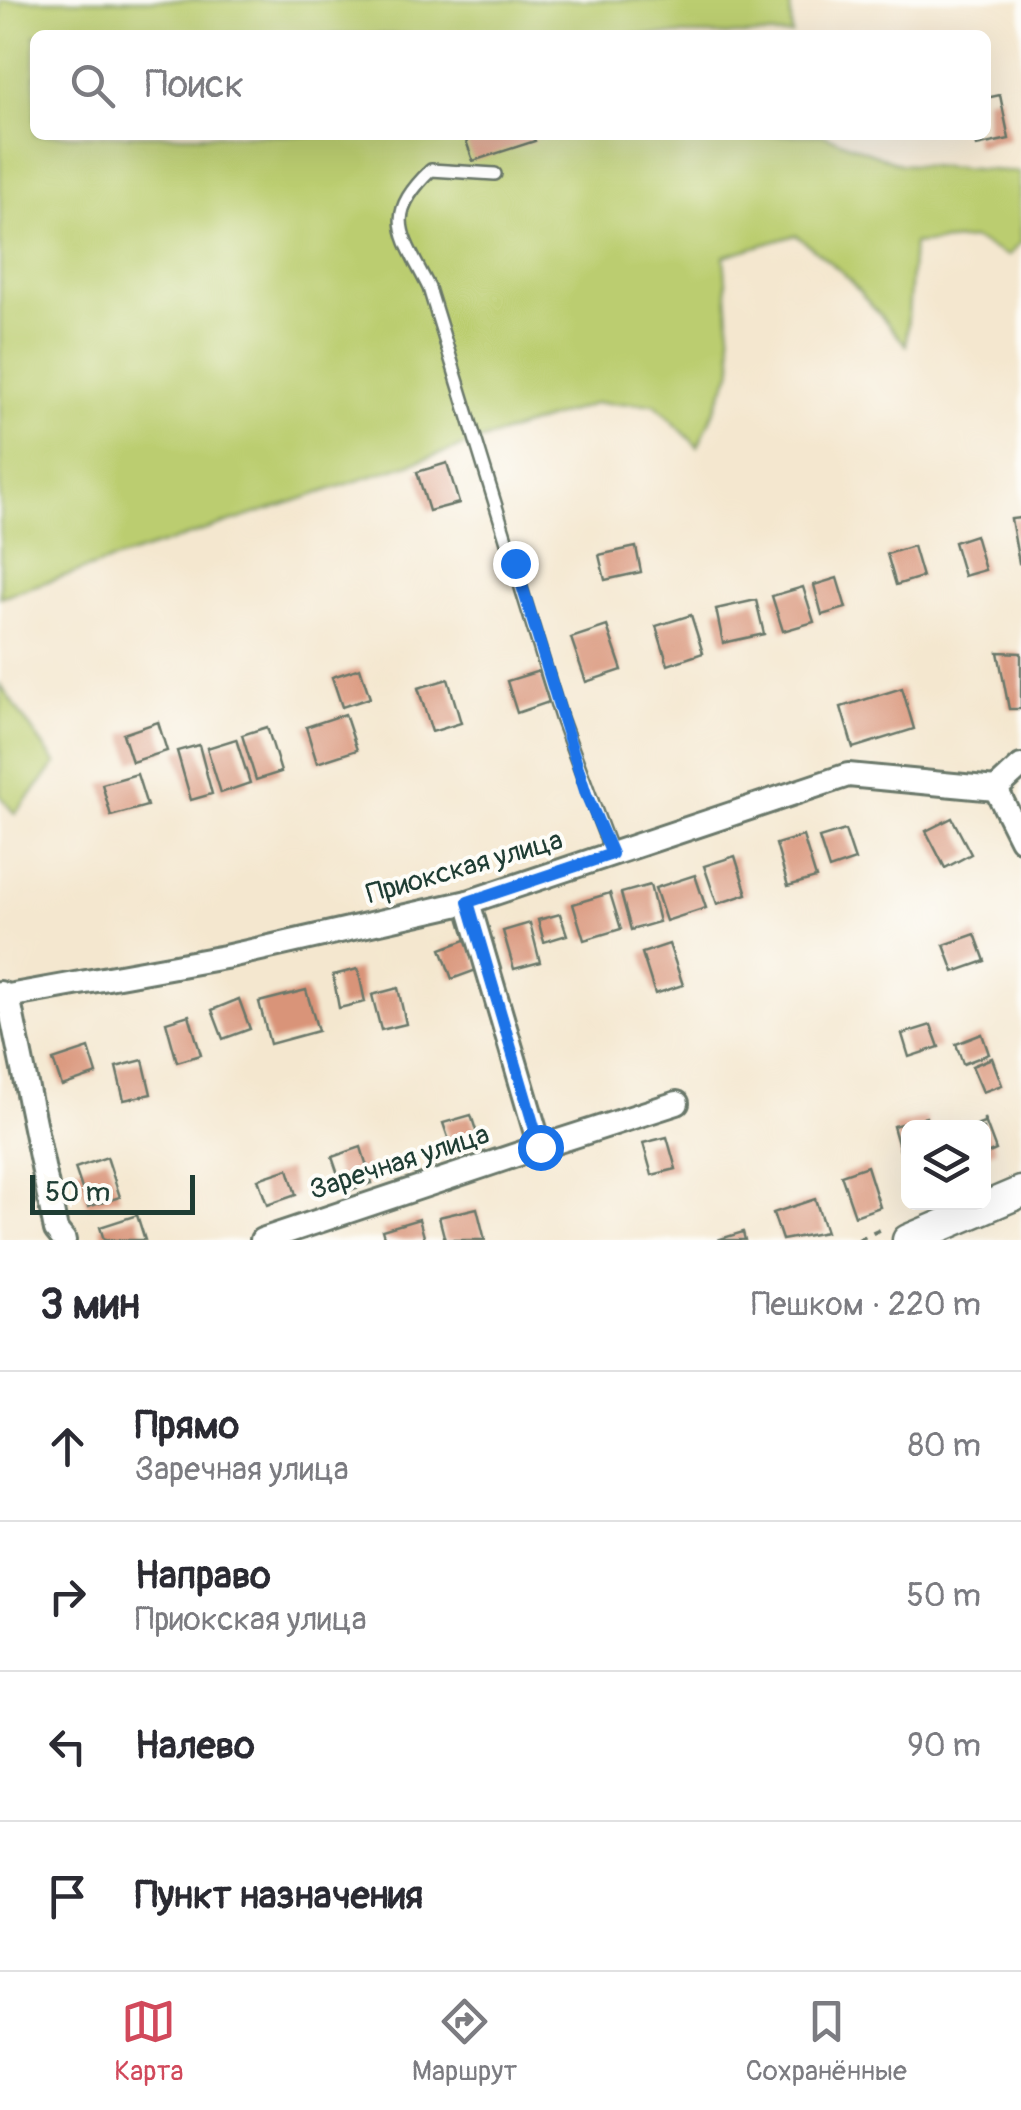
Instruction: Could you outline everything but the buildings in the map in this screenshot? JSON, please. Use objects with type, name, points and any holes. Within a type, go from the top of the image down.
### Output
[{"type":"street","points":[[1021,766],[996,789],[1021,838]]},
{"type":"street","name":"Приокская улица","points":[[4,995],[225,957],[468,902],[848,775],[996,789]]},
{"type":"street","points":[[468,902],[540,1147]]},
{"type":"street","points":[[4,995],[56,1230],[64,1240]]},
{"type":"street","name":"Заречная улица","points":[[262,1240],[677,1104]]},
{"type":"street","points":[[908,1240],[1021,1192]]},
{"type":"lane","points":[[495,174],[432,170],[405,195],[400,228],[429,288],[568,736],[612,854]]},
{"type":"green space","points":[[0,0],[790,0],[792,30],[30,30],[30,140],[837,140],[900,164],[1019,172],[1021,242],[1008,256],[973,239],[913,244],[906,345],[843,273],[796,235],[724,256],[733,368],[698,447],[655,404],[596,403],[0,597]]},
{"type":"green space","points":[[0,685],[56,764],[15,814],[0,796]]},
{"type":"route","points":[[515,563],[586,794],[612,854],[468,902],[540,1147]]}]
